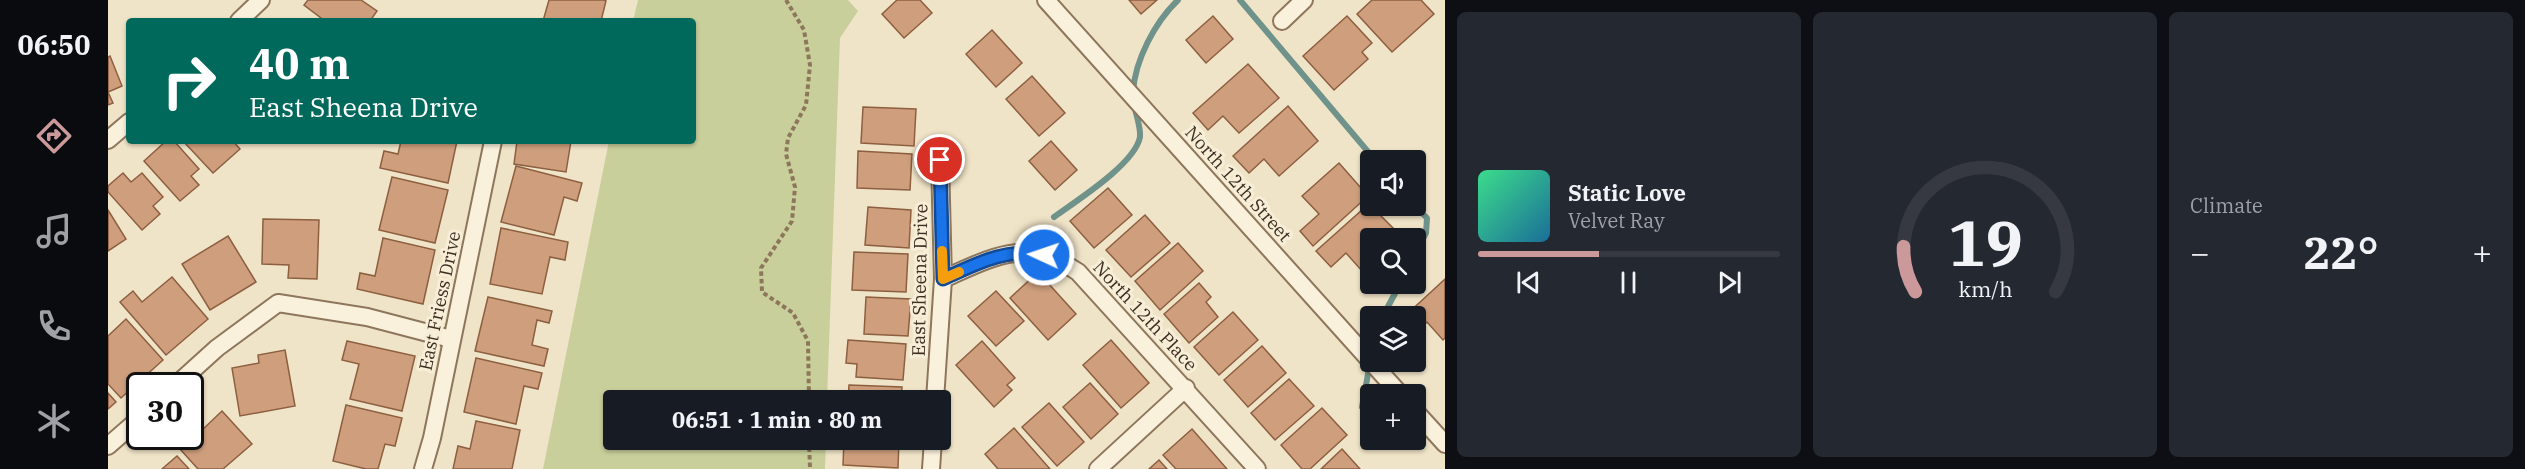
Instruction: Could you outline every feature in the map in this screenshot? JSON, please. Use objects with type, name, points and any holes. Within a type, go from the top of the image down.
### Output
[{"type":"street","points":[[242,18],[261,0]]},
{"type":"street","name":"North 12th Street","points":[[1046,0],[1391,384]]},
{"type":"street","points":[[1282,21],[1304,0]]},
{"type":"street","points":[[108,140],[126,125]]},
{"type":"street","name":"East Friess Drive","points":[[423,469],[432,438],[492,144]]},
{"type":"street","name":"East Sheena Drive","points":[[936,390],[943,279],[940,160]]},
{"type":"street","name":"North 12th Place","points":[[943,279],[1003,254],[1031,252],[1057,258],[1078,272],[1186,388],[1257,469]]},
{"type":"street","points":[[190,372],[217,348],[278,303],[367,317],[451,339]]},
{"type":"street","points":[[1098,469],[1186,388]]},
{"type":"street","points":[[1426,423],[1445,444]]},
{"type":"street","points":[[108,446],[126,430]]},
{"type":"street","points":[[931,469],[932,450]]},
{"type":"path","points":[[786,0],[804,30],[810,65],[806,105],[788,138],[786,154],[795,187],[792,221],[761,268],[762,292],[793,314],[808,341],[809,390]]},
{"type":"path","points":[[809,450],[810,469]]},
{"type":"green space","points":[[638,0],[848,0],[858,11],[840,38],[827,390],[603,390],[603,450],[826,450],[825,469],[543,469],[608,144],[696,144],[696,18],[634,18]]},
{"type":"building","points":[[308,0],[361,0],[377,11],[372,18],[321,18],[304,5]]},
{"type":"building","points":[[549,0],[606,1],[602,18],[544,18]]},
{"type":"building","points":[[897,0],[920,0],[932,13],[904,38],[882,14]]},
{"type":"building","points":[[1129,0],[1157,0],[1141,14]]},
{"type":"building","points":[[1372,0],[1421,0],[1434,14],[1392,52],[1357,14]]},
{"type":"building","points":[[1213,16],[1233,39],[1206,63],[1186,40]]},
{"type":"building","points":[[1347,16],[1372,43],[1362,52],[1368,59],[1334,90],[1303,56]]},
{"type":"building","points":[[992,30],[1022,63],[996,87],[966,54]]},
{"type":"building","points":[[110,56],[122,86],[108,92],[108,57]]},
{"type":"building","points":[[1248,64],[1279,98],[1239,133],[1223,116],[1208,130],[1193,113]]},
{"type":"building","points":[[1032,76],[1065,113],[1039,136],[1006,99]]},
{"type":"building","points":[[108,92],[113,103],[108,105]]},
{"type":"building","points":[[1288,106],[1318,141],[1279,176],[1264,159],[1249,173],[1233,156]]},
{"type":"building","points":[[863,107],[916,109],[914,146],[861,143]]},
{"type":"building","points":[[1051,141],[1077,170],[1055,190],[1029,161]]},
{"type":"building","points":[[163,144],[177,144],[199,169],[191,176],[199,185],[180,201],[144,161]]},
{"type":"building","points":[[186,144],[236,144],[240,149],[213,173]]},
{"type":"building","points":[[400,144],[456,144],[448,183],[380,168],[384,151],[398,154]]},
{"type":"building","points":[[517,144],[571,144],[566,172],[514,164]]},
{"type":"building","points":[[858,151],[912,154],[910,190],[857,188]]},
{"type":"building","points":[[1339,163],[1360,187],[1360,203],[1313,246],[1300,231],[1319,214],[1302,196]]},
{"type":"building","points":[[516,166],[582,183],[577,201],[564,197],[554,235],[501,222]]},
{"type":"building","points":[[123,173],[131,182],[142,173],[163,197],[153,206],[160,214],[142,230],[108,192],[108,186]]},
{"type":"building","points":[[392,177],[448,190],[435,243],[379,230]]},
{"type":"building","points":[[1108,188],[1132,215],[1094,248],[1070,221]]},
{"type":"building","points":[[868,207],[911,210],[909,248],[865,245]]},
{"type":"building","points":[[108,210],[126,239],[108,251]]},
{"type":"building","points":[[1360,212],[1360,216],[1381,216],[1393,228],[1360,228],[1360,269],[1346,253],[1331,267],[1316,251]]},
{"type":"building","points":[[1145,215],[1170,243],[1131,277],[1106,250]]},
{"type":"building","points":[[263,219],[319,220],[317,279],[288,278],[289,265],[262,264]]},
{"type":"building","points":[[501,228],[568,242],[565,260],[550,257],[542,294],[490,284]]},
{"type":"building","points":[[228,236],[256,282],[210,310],[182,264]]},
{"type":"building","points":[[383,238],[435,250],[423,304],[357,289],[360,273],[375,276]]},
{"type":"building","points":[[1178,243],[1203,271],[1160,310],[1135,281]]},
{"type":"building","points":[[854,252],[908,254],[906,292],[852,290]]},
{"type":"building","points":[[1038,272],[1076,314],[1048,340],[1010,298]]},
{"type":"building","points":[[172,277],[208,319],[166,355],[120,302],[133,291],[142,302]]},
{"type":"building","points":[[1445,279],[1445,338],[1443,340],[1426,323],[1426,306],[1416,306]]},
{"type":"building","points":[[1199,283],[1211,297],[1206,302],[1218,317],[1189,343],[1164,314]]},
{"type":"building","points":[[996,291],[1024,321],[996,346],[968,316]]},
{"type":"building","points":[[488,297],[552,311],[549,323],[537,320],[532,345],[548,349],[544,366],[475,351]]},
{"type":"building","points":[[866,297],[911,299],[908,336],[864,334]]},
{"type":"building","points":[[1233,312],[1258,340],[1219,375],[1194,347]]},
{"type":"building","points":[[126,319],[163,360],[150,372],[126,372],[126,393],[121,398],[108,384],[108,336]]},
{"type":"building","points":[[848,340],[906,344],[903,380],[856,377],[857,364],[846,363]]},
{"type":"building","points":[[1111,340],[1149,383],[1121,408],[1083,365]]},
{"type":"building","points":[[347,341],[415,356],[402,411],[350,399],[359,364],[342,360]]},
{"type":"building","points":[[982,341],[1015,378],[1007,385],[1012,390],[994,407],[956,365]]},
{"type":"building","points":[[1262,346],[1286,373],[1248,407],[1224,380]]},
{"type":"building","points":[[285,350],[295,406],[240,416],[232,368],[259,363],[258,355]]},
{"type":"building","points":[[476,358],[542,373],[538,389],[524,386],[516,424],[464,412]]},
{"type":"building","points":[[1289,379],[1314,406],[1275,440],[1251,413]]},
{"type":"building","points":[[1090,383],[1118,414],[1091,439],[1063,407]]},
{"type":"building","points":[[849,385],[902,387],[902,390],[849,390]]},
{"type":"building","points":[[108,393],[116,402],[108,409]]},
{"type":"building","points":[[1049,403],[1084,442],[1057,466],[1022,427]]},
{"type":"building","points":[[346,405],[402,418],[395,446],[385,444],[378,469],[366,469],[333,461]]},
{"type":"building","points":[[1322,408],[1347,435],[1310,469],[1302,469],[1281,445]]},
{"type":"building","points":[[222,411],[252,444],[223,469],[198,469],[181,450],[204,450],[204,428]]},
{"type":"building","points":[[476,421],[520,430],[512,469],[453,469],[458,446],[470,449]]},
{"type":"building","points":[[1014,428],[1050,469],[998,469],[985,454]]},
{"type":"building","points":[[1192,429],[1227,469],[1176,469],[1163,455]]},
{"type":"building","points":[[1342,449],[1360,469],[1321,469]]},
{"type":"building","points":[[844,450],[899,450],[898,468],[843,465]]},
{"type":"building","points":[[177,456],[189,469],[162,469]]},
{"type":"building","points":[[1159,460],[1167,469],[1149,469]]},
{"type":"waterway","points":[[1133,92],[1138,67],[1148,42],[1154,30],[1178,0]]},
{"type":"waterway","points":[[1240,0],[1367,150]]},
{"type":"waterway","points":[[1054,217],[1090,192],[1128,159],[1136,148],[1140,133],[1134,105]]},
{"type":"waterway","points":[[1425,216],[1427,218],[1426,233]]},
{"type":"waterway","points":[[1388,306],[1395,294]]},
{"type":"waterway","points":[[1366,384],[1368,372]]},
{"type":"slow traffic","points":[[942,251],[943,279],[959,272]]},
{"type":"route","points":[[940,160],[943,279],[1003,254],[1031,252],[1044,255]]}]
